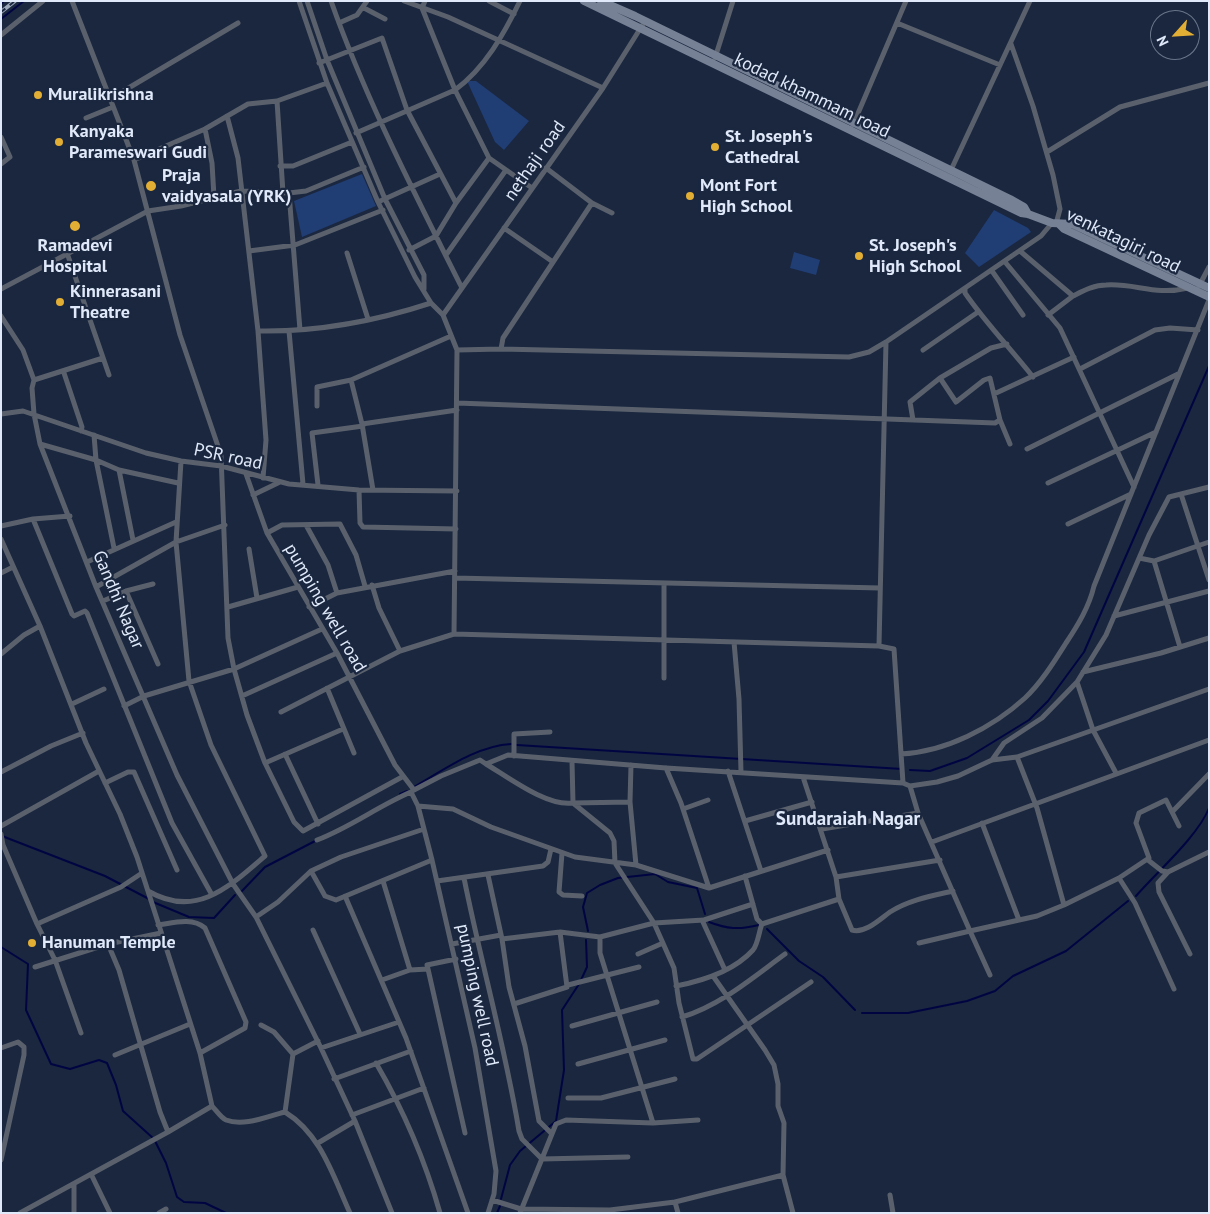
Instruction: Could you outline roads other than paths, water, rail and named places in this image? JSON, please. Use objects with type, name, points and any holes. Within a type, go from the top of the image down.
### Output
[{"type":"main road","name":"kodad khammam road","points":[[584,1],[644,24]]},
{"type":"main road","name":"kodad khammam road","points":[[601,1],[715,61],[852,127],[1020,213],[1056,224]]},
{"type":"main road","name":"kodad khammam road","points":[[852,127],[951,170],[1024,207],[1028,214]]},
{"type":"main road","points":[[1056,224],[1072,224],[1198,287],[1209,288]]},
{"type":"main road","name":"venkatagiri road","points":[[1056,224],[1188,288],[1198,287],[1209,299]]},
{"type":"street","points":[[1,35],[43,1]]},
{"type":"street","points":[[72,1],[134,160],[180,335],[218,442],[225,526],[228,638],[242,696],[265,762],[299,830],[303,831],[402,777]]},
{"type":"street","points":[[299,1],[319,63],[378,202],[405,253],[415,277],[431,303],[443,315],[456,350],[457,491],[454,634]]},
{"type":"street","points":[[306,1],[327,60],[385,199],[424,275],[424,289]]},
{"type":"street","points":[[331,1],[349,51],[381,122],[462,288]]},
{"type":"street","points":[[339,22],[357,15],[364,8],[367,1]]},
{"type":"street","points":[[404,1],[448,17],[603,88]]},
{"type":"street","points":[[425,1],[422,8],[455,90],[489,158],[532,188]]},
{"type":"street","points":[[489,1],[514,14]]},
{"type":"street","points":[[351,135],[455,90],[464,83],[500,42],[520,1]]},
{"type":"street","points":[[715,61],[733,1]]},
{"type":"street","points":[[852,127],[906,1]]},
{"type":"street","points":[[951,170],[1030,1]]},
{"type":"street","points":[[364,8],[385,19]]},
{"type":"street","points":[[110,99],[238,23]]},
{"type":"street","points":[[897,23],[1000,65]]},
{"type":"street","name":"nethaji road","points":[[443,315],[603,88],[644,24]]},
{"type":"street","points":[[319,63],[382,38],[407,110],[456,203]]},
{"type":"street","points":[[456,350],[501,349],[849,356],[869,352],[992,271],[1056,224],[1060,209],[1047,152],[1011,44]]},
{"type":"street","points":[[1047,152],[1120,107],[1209,82]]},
{"type":"street","points":[[134,160],[205,129],[248,104],[277,101],[327,83]]},
{"type":"street","points":[[277,101],[280,166],[295,245],[300,330]]},
{"type":"street","points":[[86,118],[114,107]]},
{"type":"street","points":[[227,116],[237,149],[240,191],[258,331],[266,440],[263,478]]},
{"type":"street","points":[[205,129],[212,163],[214,197]]},
{"type":"street","points":[[1,137],[10,157],[1,164]]},
{"type":"street","points":[[280,166],[293,166],[352,142]]},
{"type":"street","points":[[405,253],[436,236],[456,203],[489,158]]},
{"type":"street","points":[[1,289],[148,211],[181,206],[240,191],[286,193],[306,191],[364,167]]},
{"type":"street","points":[[546,168],[592,203],[612,213]]},
{"type":"street","points":[[446,255],[506,170]]},
{"type":"street","points":[[378,202],[440,174]]},
{"type":"street","points":[[501,349],[503,338],[592,203]]},
{"type":"street","points":[[249,251],[295,245],[382,210]]},
{"type":"street","points":[[504,228],[553,262]]},
{"type":"street","points":[[1020,251],[1073,296]]},
{"type":"street","points":[[67,253],[108,375]]},
{"type":"street","points":[[347,253],[368,319]]},
{"type":"street","points":[[1005,262],[1060,328],[1102,414],[1134,487]]},
{"type":"street","points":[[1198,287],[1209,268]]},
{"type":"street","points":[[992,271],[1023,314]]},
{"type":"street","points":[[1048,314],[1073,296],[1094,287],[1108,284],[1166,292],[1188,288]]},
{"type":"street","points":[[965,289],[965,293],[978,312],[1032,377]]},
{"type":"street","points":[[902,754],[938,748],[976,732],[1025,698],[1057,657],[1090,604],[1094,586],[1175,388],[1178,374],[1198,330],[1209,299]]},
{"type":"street","points":[[258,331],[300,330],[368,319],[431,303]]},
{"type":"street","points":[[923,350],[978,312]]},
{"type":"street","name":"Gandhi Nagar","points":[[1,316],[23,350],[34,380],[32,388],[34,414],[40,444],[70,516],[96,587],[177,775],[235,886],[256,917],[318,1041],[355,1121],[392,1213]]},
{"type":"street","points":[[1080,369],[1142,335],[1155,330],[1170,328],[1198,330]]},
{"type":"street","points":[[289,331],[303,484]]},
{"type":"street","points":[[317,406],[317,387],[351,380],[451,336]]},
{"type":"street","points":[[880,646],[886,342]]},
{"type":"street","points":[[913,420],[910,402],[940,378],[991,348],[1006,344]]},
{"type":"street","points":[[994,394],[1074,357]]},
{"type":"street","points":[[34,380],[103,358]]},
{"type":"street","points":[[64,372],[82,427],[81,431]]},
{"type":"street","points":[[1027,450],[1102,414],[1178,374]]},
{"type":"street","points":[[940,378],[956,402],[989,378],[992,383],[1000,420],[1010,444]]},
{"type":"street","points":[[351,380],[362,425],[373,490]]},
{"type":"street","points":[[457,403],[996,424],[1000,420]]},
{"type":"street","points":[[318,485],[312,433],[457,410]]},
{"type":"street","name":"PSR road","points":[[1,414],[23,411],[146,453],[181,461],[221,466],[281,482],[359,490],[457,491]]},
{"type":"street","points":[[1048,483],[1157,432]]},
{"type":"street","points":[[94,435],[96,460],[114,548]]},
{"type":"street","points":[[40,444],[96,460],[119,470],[178,483]]},
{"type":"street","points":[[148,893],[163,900],[179,903],[194,902],[235,886],[265,856],[241,811],[211,745],[189,681],[176,542],[178,483],[181,461]]},
{"type":"street","points":[[119,470],[133,540]]},
{"type":"street","name":"pumping well road","points":[[246,474],[267,533],[337,654],[402,777],[413,790],[456,959],[475,1048],[496,1172],[488,1213]]},
{"type":"street","points":[[253,495],[281,482]]},
{"type":"street","points":[[992,760],[1004,743],[1042,718],[1077,682],[1106,635],[1139,558],[1169,497],[1209,487]]},
{"type":"street","points":[[359,490],[360,524],[363,527],[456,529]]},
{"type":"street","points":[[1068,524],[1132,494]]},
{"type":"street","points":[[1182,494],[1209,580]]},
{"type":"street","points":[[1,526],[33,519],[70,516]]},
{"type":"street","points":[[33,519],[69,609],[74,616],[85,612],[88,618],[172,823],[212,896]]},
{"type":"street","points":[[87,562],[114,548],[176,522]]},
{"type":"street","points":[[267,533],[282,525],[340,524],[356,555],[365,586]]},
{"type":"street","points":[[96,587],[176,542],[225,526]]},
{"type":"street","points":[[306,526],[328,565],[337,593]]},
{"type":"street","points":[[1,539],[40,626],[83,734],[120,814],[142,873],[200,1053],[212,1106],[224,1120],[246,1122],[285,1112],[297,1119],[318,1143],[350,1213]]},
{"type":"street","points":[[1139,558],[1154,561],[1209,542]]},
{"type":"street","points":[[249,549],[257,598]]},
{"type":"street","points":[[1154,561],[1180,647]]},
{"type":"street","points":[[1,573],[13,567]]},
{"type":"street","points":[[309,607],[337,593],[365,586],[426,578],[455,571]]},
{"type":"street","points":[[455,578],[880,588]]},
{"type":"street","points":[[664,582],[664,678]]},
{"type":"street","points":[[103,601],[126,591],[153,584]]},
{"type":"street","points":[[372,585],[379,608],[400,651]]},
{"type":"street","points":[[228,607],[298,586]]},
{"type":"street","points":[[126,591],[158,664]]},
{"type":"street","points":[[1114,616],[1209,591]]},
{"type":"street","points":[[1,654],[24,635],[40,626]]},
{"type":"street","points":[[124,706],[144,696],[234,669],[322,629]]},
{"type":"street","points":[[281,712],[400,651],[454,634],[880,646],[894,649],[903,783]]},
{"type":"street","points":[[1083,672],[1209,638]]},
{"type":"street","points":[[734,642],[740,698],[741,772]]},
{"type":"street","points":[[242,696],[337,654]]},
{"type":"street","points":[[1077,682],[1093,730],[1116,773]]},
{"type":"street","points":[[327,688],[354,753]]},
{"type":"street","points":[[72,704],[104,689]]},
{"type":"street","points":[[486,764],[508,755],[666,768],[903,783],[910,786],[958,776],[992,760],[1017,757],[1209,689]]},
{"type":"street","points":[[265,762],[343,729]]},
{"type":"street","points":[[514,756],[514,734],[550,732]]},
{"type":"street","points":[[1,772],[51,746],[83,734]]},
{"type":"street","points":[[932,842],[1209,740]]},
{"type":"street","points":[[286,754],[318,824]]},
{"type":"street","points":[[1017,757],[1036,803],[1064,905]]},
{"type":"street","points":[[317,840],[345,829],[395,798],[480,760],[544,797],[560,804],[630,802]]},
{"type":"street","points":[[572,761],[573,803],[610,833],[614,841],[615,863],[654,923],[674,968],[682,1017],[694,1060],[811,982]]},
{"type":"street","points":[[631,765],[630,802],[636,865]]},
{"type":"street","points":[[666,768],[683,809],[709,888]]},
{"type":"street","points":[[1,826],[100,771]]},
{"type":"street","points":[[728,771],[761,871]]},
{"type":"street","points":[[105,783],[128,772],[134,772],[177,870]]},
{"type":"street","points":[[1173,812],[1209,774]]},
{"type":"street","points":[[803,777],[822,829],[836,877],[839,899],[848,925],[855,931],[868,927],[903,904],[953,891]]},
{"type":"street","points":[[910,786],[918,813],[990,975]]},
{"type":"street","points":[[683,809],[708,800]]},
{"type":"street","points":[[1148,860],[1149,855],[1136,823],[1136,816],[1165,800],[1179,826]]},
{"type":"street","points":[[745,821],[812,802]]},
{"type":"street","points":[[418,806],[454,809],[491,827],[562,853],[636,865],[709,888],[828,850]]},
{"type":"street","points":[[822,829],[918,813]]},
{"type":"street","points":[[982,823],[1019,920]]},
{"type":"street","points":[[256,917],[278,902],[311,871],[341,857],[424,829]]},
{"type":"street","points":[[1,834],[3,845],[37,924],[55,960],[80,1034]]},
{"type":"street","points":[[437,881],[543,866],[548,862],[550,849]]},
{"type":"street","points":[[1190,954],[1159,892],[1158,883],[1165,872],[1209,852]]},
{"type":"street","points":[[562,853],[559,892],[563,895],[582,896]]},
{"type":"street","points":[[311,871],[325,896],[336,900],[432,860]]},
{"type":"street","points":[[836,877],[940,860]]},
{"type":"street","points":[[1148,860],[1165,872]]},
{"type":"street","points":[[919,943],[1019,920],[1064,905],[1119,878],[1148,860]]},
{"type":"street","points":[[37,924],[121,887],[142,873]]},
{"type":"street","points":[[488,875],[514,1004],[525,1046],[539,1121],[548,1131]]},
{"type":"street","points":[[745,876],[757,919],[762,924]]},
{"type":"street","points":[[464,878],[476,939],[509,1070],[522,1139],[542,1159],[628,1158]]},
{"type":"street","points":[[1119,878],[1135,903],[1174,989]]},
{"type":"street","points":[[383,881],[410,970]]},
{"type":"street","points":[[345,896],[411,1051],[468,1213]]},
{"type":"street","points":[[762,924],[839,899]]},
{"type":"street","points":[[452,944],[476,939],[560,932],[600,937],[654,923],[702,920],[752,904]]},
{"type":"street","points":[[702,920],[725,970]]},
{"type":"street","points":[[158,924],[192,922],[198,923],[205,928],[246,1022],[245,1028],[200,1053]]},
{"type":"street","points":[[676,986],[713,976],[725,970],[754,949],[762,924]]},
{"type":"street","points":[[313,930],[360,1034]]},
{"type":"street","points":[[560,932],[568,985]]},
{"type":"street","points":[[36,967],[108,944],[161,933]]},
{"type":"street","points":[[600,937],[600,953],[640,1087],[653,1123]]},
{"type":"street","points":[[638,954],[662,943]]},
{"type":"street","points":[[108,944],[119,970],[168,1132]]},
{"type":"street","points":[[682,1017],[700,1011],[726,996],[785,954]]},
{"type":"street","points":[[456,959],[427,965],[465,1133]]},
{"type":"street","points":[[514,1004],[564,989],[568,985],[639,966]]},
{"type":"street","points":[[382,980],[410,970],[428,969]]},
{"type":"street","points":[[713,976],[765,1050],[777,1077],[777,1102],[785,1129],[783,1175],[793,1213]]},
{"type":"street","points":[[572,1026],[657,1002]]},
{"type":"street","points":[[321,1048],[399,1022]]},
{"type":"street","points":[[114,1055],[190,1024]]},
{"type":"street","points":[[261,1025],[274,1032],[293,1054],[285,1112]]},
{"type":"street","points":[[578,1064],[665,1040]]},
{"type":"street","points":[[293,1054],[318,1041]]},
{"type":"street","points":[[1,1048],[18,1042],[24,1047],[1,1160]]},
{"type":"street","points":[[334,1078],[411,1051]]},
{"type":"street","points":[[376,1063],[397,1099],[427,1168],[440,1213]]},
{"type":"street","points":[[568,1098],[601,1098],[675,1079]]},
{"type":"street","points":[[352,1115],[424,1088]]},
{"type":"street","points":[[20,1213],[212,1106]]},
{"type":"street","points":[[521,1211],[542,1159],[548,1131],[556,1124],[566,1120],[653,1123],[698,1120]]},
{"type":"street","points":[[318,1143],[355,1121]]},
{"type":"street","points":[[91,1174],[110,1213]]},
{"type":"street","points":[[492,1200],[521,1211],[610,1210],[675,1202],[783,1175]]},
{"type":"street","points":[[74,1184],[74,1213]]},
{"type":"street","points":[[890,1195],[893,1213]]},
{"type":"street","points":[[675,1202],[678,1213]]},
{"type":"street","points":[[159,1213],[166,1209]]},
{"type":"waterway","points":[[1,4],[4,1]]},
{"type":"waterway","points":[[1,19],[24,1]]},
{"type":"waterway","points":[[910,770],[930,771],[967,758],[1029,720],[1048,701],[1084,652],[1209,366]]},
{"type":"waterway","points":[[414,787],[473,754],[485,749],[511,744]]},
{"type":"waterway","points":[[517,745],[902,769]]},
{"type":"waterway","points":[[400,794],[407,791]]},
{"type":"waterway","points":[[1136,896],[1187,842],[1204,819],[1209,808]]},
{"type":"waterway","points":[[2,836],[105,876],[149,899]]},
{"type":"waterway","points":[[241,892],[265,867],[317,840]]},
{"type":"waterway","points":[[588,931],[583,907],[587,893],[600,885],[618,878],[655,874],[668,882],[697,888],[705,914]]},
{"type":"waterway","points":[[153,902],[189,917],[214,918],[235,895]]},
{"type":"waterway","points":[[862,1013],[908,1013],[967,1001],[995,991],[1013,976],[1066,951],[1128,901]]},
{"type":"waterway","points":[[709,922],[733,928],[759,925]]},
{"type":"waterway","points":[[767,929],[799,961],[823,977],[855,1010]]},
{"type":"waterway","points":[[581,980],[587,967],[586,940]]},
{"type":"waterway","points":[[1,947],[28,964],[26,1010],[51,1064],[70,1069],[99,1060],[107,1063],[116,1085],[123,1111],[154,1139],[166,1163],[177,1197],[184,1202],[205,1203],[226,1213]]},
{"type":"waterway","points":[[501,1199],[510,1165],[520,1151],[556,1121],[564,1070],[562,1010],[579,984]]},
{"type":"waterway","points":[[497,1213],[500,1206]]},
{"type":"railway","points":[[1,12],[15,1]]},
{"type":"place","name":"Muralikrishna","points":[[38,95]]},
{"type":"place","name":"Kanyaka Parameswari Gudi","points":[[59,142]]},
{"type":"place","name":"St. Joseph's Cathedral","points":[[715,147]]},
{"type":"place","name":"Praja vaidyasala (YRK)","points":[[151,186]]},
{"type":"place","name":"Mont Fort High School","points":[[690,196]]},
{"type":"place","name":"Ramadevi Hospital","points":[[75,226]]},
{"type":"place","name":"St. Joseph's High School","points":[[859,256]]},
{"type":"place","name":"Kinnerasani Theatre","points":[[60,302]]},
{"type":"place","name":"Hanuman Temple","points":[[32,943]]},
{"type":"district","name":"Sundaraiah Nagar","points":[[848,820]]}]
